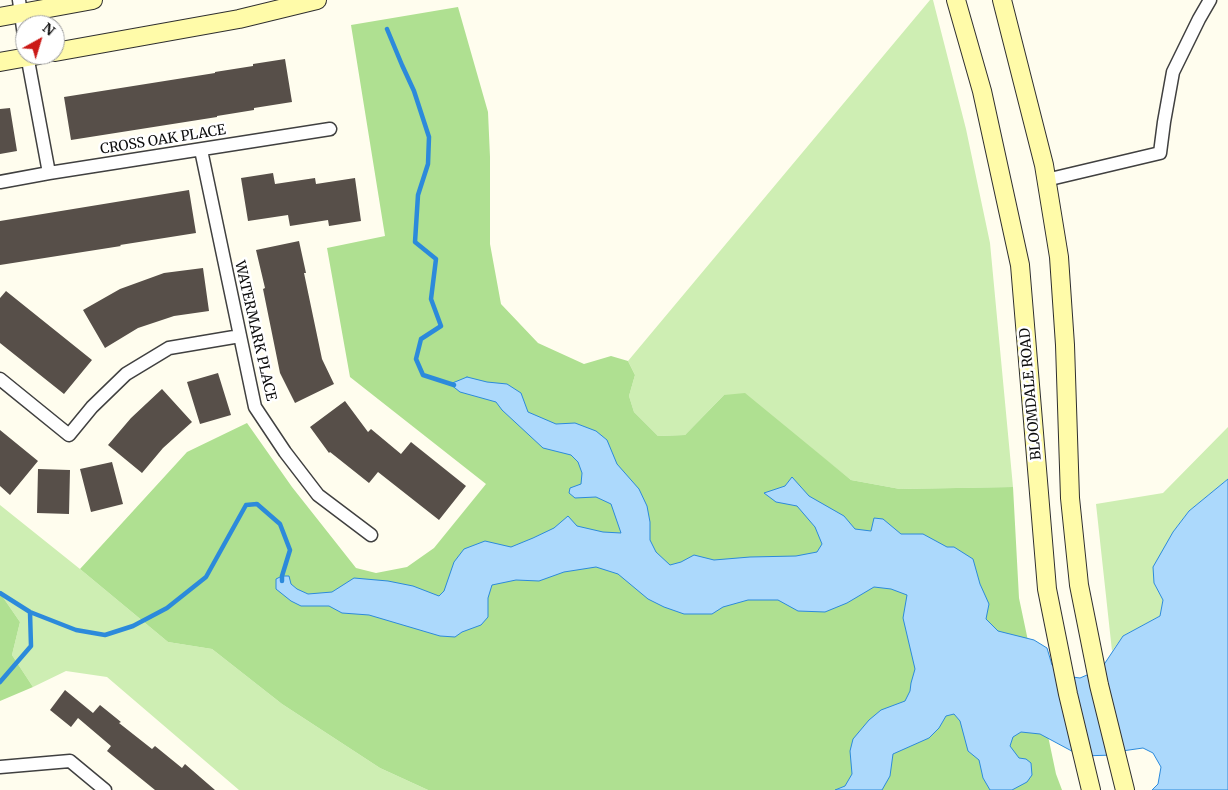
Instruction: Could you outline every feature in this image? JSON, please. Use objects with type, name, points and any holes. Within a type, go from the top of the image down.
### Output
[{"type":"street","points":[[0,17],[20,7],[93,0]]},
{"type":"street","points":[[65,50],[239,19],[317,0]]},
{"type":"street","name":"BLOOMDALE ROAD","points":[[956,0],[982,91],[1020,265],[1047,589],[1068,694],[1091,790]]},
{"type":"street","points":[[1002,0],[1044,165],[1059,257],[1065,346],[1070,498],[1079,585],[1099,685],[1125,790]]},
{"type":"street","points":[[1046,180],[1160,153],[1173,72],[1210,0]]},
{"type":"street","points":[[0,62],[15,57]]},
{"type":"street","points":[[31,65],[48,173]]},
{"type":"street","name":"CROSS OAK PLACE","points":[[0,182],[330,129]]},
{"type":"street","name":"WATERMARK PLACE","points":[[201,150],[255,407],[285,452],[318,495],[371,535]]},
{"type":"street","points":[[0,379],[69,435],[92,407],[126,374],[169,348],[240,336]]},
{"type":"street","points":[[0,767],[70,761],[105,790]]},
{"type":"green space","points":[[930,0],[933,0],[966,129],[990,243],[1013,487],[900,489],[851,480],[807,445],[724,395],[685,435],[658,436],[634,412],[629,396],[635,375],[628,361]]},
{"type":"green space","points":[[458,7],[488,112],[490,244],[501,304],[538,343],[584,364],[611,356],[628,361],[635,375],[629,396],[634,412],[658,436],[685,435],[724,395],[745,393],[851,480],[900,489],[1013,487],[1019,598],[1056,774],[1062,790],[428,790],[380,768],[282,704],[212,649],[168,642],[80,569],[187,452],[247,423],[292,487],[356,568],[376,573],[407,567],[434,548],[486,484],[350,377],[327,248],[385,236],[351,25]]},
{"type":"green space","points":[[1228,427],[1228,479],[1189,511],[1173,532],[1154,583],[1163,600],[1160,616],[1123,636],[1112,651],[1096,504],[1163,493]]},
{"type":"green space","points":[[0,505],[168,642],[212,649],[282,704],[380,768],[428,790],[239,790],[107,677],[66,671],[33,687],[12,655],[20,622],[0,593]]},
{"type":"green space","points":[[0,593],[20,622],[12,655],[33,687],[0,701]]},
{"type":"water","points":[[467,377],[507,384],[521,393],[528,412],[556,424],[575,423],[596,431],[607,440],[617,464],[639,489],[647,506],[650,522],[650,540],[656,552],[670,565],[694,555],[714,560],[796,556],[817,552],[822,544],[815,527],[797,506],[776,502],[764,493],[785,486],[792,477],[809,496],[844,516],[855,529],[871,531],[874,518],[883,519],[901,534],[923,534],[947,547],[954,547],[973,559],[980,584],[989,604],[986,619],[998,631],[1034,640],[1047,648],[1052,665],[1065,676],[1080,678],[1101,669],[1123,636],[1160,616],[1163,600],[1154,583],[1153,567],[1173,532],[1189,511],[1228,479],[1228,790],[1152,790],[1158,784],[1161,767],[1153,753],[1143,748],[1122,751],[1114,755],[1081,756],[1040,734],[1021,732],[1013,737],[1010,746],[1019,758],[1026,759],[1031,763],[1032,775],[1027,782],[1012,790],[990,790],[983,778],[979,760],[968,751],[960,721],[954,714],[946,716],[939,728],[929,738],[893,754],[890,776],[882,790],[835,790],[845,786],[852,774],[850,751],[853,739],[869,720],[881,710],[905,701],[910,691],[915,669],[903,618],[907,595],[891,589],[874,587],[847,603],[825,612],[798,611],[778,600],[748,600],[723,607],[712,614],[684,614],[648,599],[618,574],[596,567],[564,572],[539,581],[516,580],[492,585],[488,598],[488,617],[481,625],[462,632],[455,637],[440,636],[369,615],[342,613],[329,606],[301,606],[276,589],[276,579],[282,576],[289,576],[291,584],[308,594],[332,592],[354,578],[388,581],[413,586],[439,596],[444,591],[454,562],[464,549],[485,541],[511,547],[554,528],[568,516],[577,526],[603,532],[621,533],[611,504],[596,497],[575,498],[569,493],[570,488],[581,484],[582,473],[578,462],[571,455],[543,448],[502,410],[496,402],[460,392],[450,384]]},
{"type":"building","points":[[285,59],[292,102],[254,108],[254,110],[217,117],[71,140],[64,97],[215,73]]},
{"type":"building","points":[[10,108],[17,151],[0,154],[0,109]]},
{"type":"building","points":[[273,173],[275,184],[315,178],[316,184],[355,178],[361,221],[329,226],[328,220],[290,226],[288,215],[248,221],[241,178]]},
{"type":"building","points":[[189,190],[196,233],[0,265],[0,221]]},
{"type":"building","points":[[299,241],[322,359],[334,384],[295,403],[280,373],[263,289],[265,288],[256,250]]},
{"type":"building","points":[[203,268],[209,311],[174,316],[138,328],[105,348],[83,310],[120,289],[164,273]]},
{"type":"building","points":[[6,291],[92,360],[64,394],[0,343],[0,298]]},
{"type":"building","points":[[218,373],[231,415],[200,424],[187,382]]},
{"type":"building","points":[[162,389],[192,422],[163,448],[142,473],[108,445],[131,418]]},
{"type":"building","points":[[345,401],[368,432],[371,429],[401,454],[411,442],[466,486],[439,520],[378,472],[369,483],[329,453],[310,427]]},
{"type":"building","points":[[0,430],[38,461],[10,495],[0,486]]},
{"type":"building","points":[[112,462],[123,504],[91,512],[80,469]]},
{"type":"building","points":[[38,469],[70,470],[69,514],[37,513]]},
{"type":"building","points":[[65,690],[93,713],[100,705],[152,749],[155,746],[182,768],[185,764],[215,790],[155,790],[107,751],[111,746],[78,718],[71,727],[50,710]]},
{"type":"waterway","points":[[387,29],[414,91],[429,137],[428,164],[418,195],[415,242],[436,259],[431,299],[441,326],[421,339],[416,359],[423,375],[454,385]]},
{"type":"waterway","points":[[0,593],[30,612],[76,630],[105,635],[133,626],[167,608],[206,577],[246,505],[257,504],[280,524],[290,550],[282,581]]},
{"type":"waterway","points":[[0,682],[31,646],[30,612]]}]
